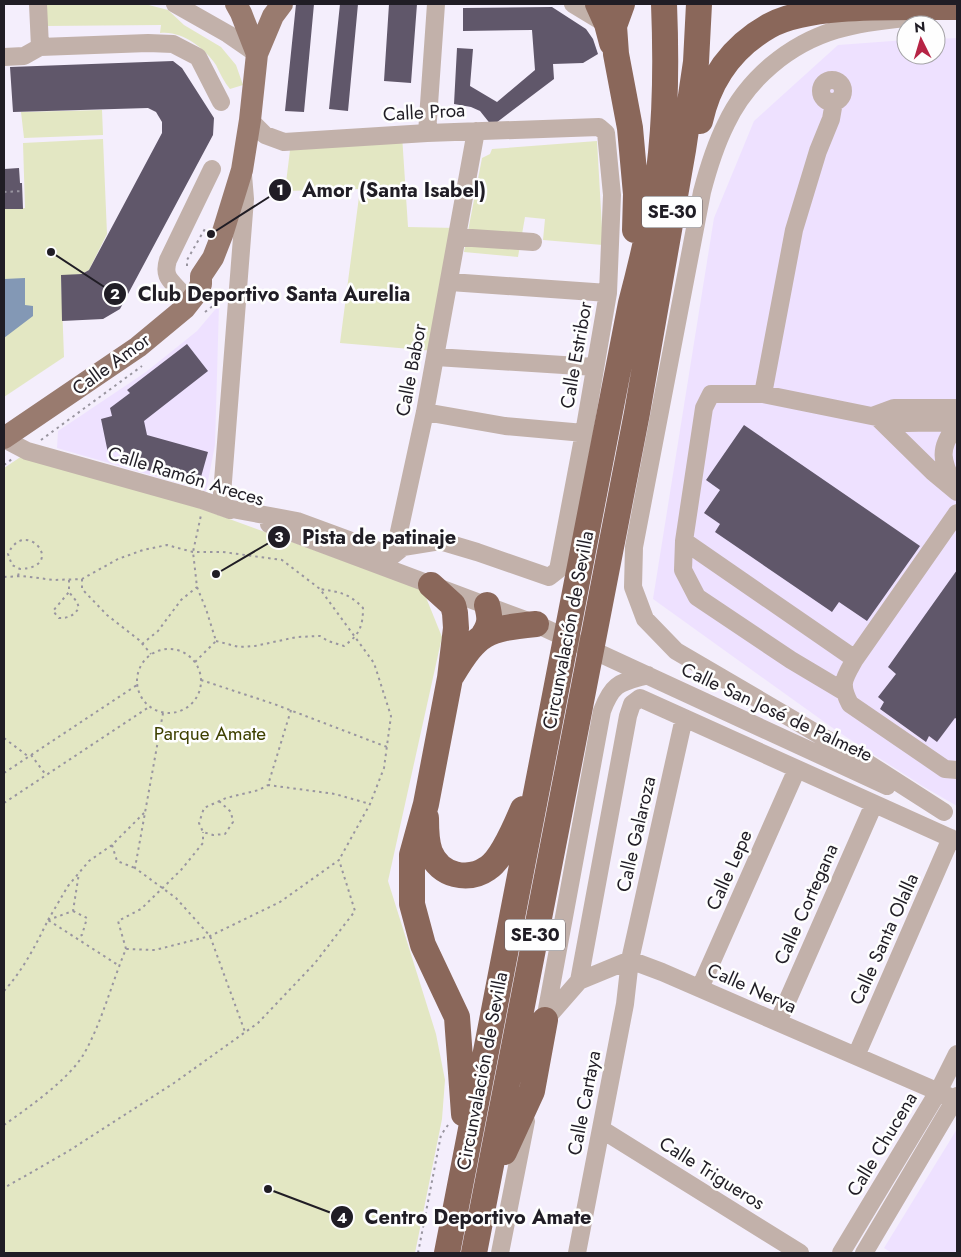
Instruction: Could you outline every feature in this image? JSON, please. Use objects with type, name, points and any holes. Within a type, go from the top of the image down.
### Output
[{"type":"highway","points":[[619,298],[636,194],[630,128],[616,54],[614,26],[622,4]]},
{"type":"highway","name":"Circunvalación de Sevilla","points":[[474,1253],[637,413],[683,150],[696,62],[699,7]]},
{"type":"highway","points":[[637,413],[702,112],[714,80],[736,50],[770,25],[796,16],[826,10],[957,7]]},
{"type":"highway","name":"Circunvalación de Sevilla","points":[[447,1253],[573,603],[619,298],[647,242],[661,153],[665,68],[664,12]]},
{"type":"highway","points":[[602,14],[616,54]]},
{"type":"highway","points":[[431,585],[453,606],[456,613],[456,628],[450,678],[426,804],[412,855],[412,904],[423,945],[457,1017],[463,1080],[466,1154]]},
{"type":"highway","points":[[450,678],[466,651],[484,634],[490,625],[490,616],[481,603],[464,609],[456,628]]},
{"type":"highway","points":[[484,634],[503,627],[536,624]]},
{"type":"highway","points":[[426,804],[426,833],[431,853],[448,873],[460,876],[475,874],[489,867],[510,838],[541,769]]},
{"type":"highway","points":[[485,1194],[513,1129],[532,1091],[545,1020]]},
{"type":"main road","name":"Calle Amor","points":[[4,421],[132,334],[194,278],[201,267],[242,170],[250,120],[257,54],[273,16],[282,4]]},
{"type":"main road","name":"Calle Amor","points":[[239,8],[257,54]]},
{"type":"main road","name":"Calle Amor","points":[[4,438],[145,342],[185,308],[201,284],[201,267]]},
{"type":"street","points":[[38,4],[40,47]]},
{"type":"street","points":[[175,4],[228,34],[257,54]]},
{"type":"street","points":[[427,133],[436,4]]},
{"type":"street","points":[[573,4],[602,14]]},
{"type":"street","points":[[215,27],[229,23],[239,8]]},
{"type":"street","points":[[951,816],[869,764],[676,651],[645,619],[633,587],[634,548],[702,192],[711,159],[726,123],[744,93],[768,68],[799,44],[836,30],[876,21],[957,12]]},
{"type":"street","points":[[4,57],[24,56],[40,47],[148,43],[173,44],[198,57],[221,102]]},
{"type":"street","points":[[763,394],[794,230],[818,151],[831,119],[834,102]]},
{"type":"street","name":"Calle Proa","points":[[250,120],[266,135],[284,142],[427,133],[599,127],[606,133]]},
{"type":"street","name":"Calle Babor","points":[[392,556],[398,541],[436,357],[476,131]]},
{"type":"street","name":"Calle Estribor","points":[[392,556],[403,547],[440,541],[549,578],[558,570],[595,367],[619,298],[606,133]]},
{"type":"street","points":[[180,291],[167,276],[165,268],[212,169]]},
{"type":"street","name":"Calle Amor","points":[[221,507],[245,199],[242,170]]},
{"type":"street","points":[[457,237],[533,242]]},
{"type":"street","name":"Calle Amor","points":[[201,267],[224,250],[234,255],[239,272]]},
{"type":"street","points":[[450,282],[619,298]]},
{"type":"street","points":[[436,357],[595,367]]},
{"type":"street","points":[[957,424],[906,423],[763,394],[711,394],[704,408],[684,541],[683,570],[697,597],[791,660],[843,691],[850,704],[945,769],[957,770]]},
{"type":"street","points":[[875,416],[894,408],[957,408]]},
{"type":"street","points":[[425,412],[505,426],[584,433]]},
{"type":"street","points":[[875,416],[933,472],[956,491]]},
{"type":"street","points":[[956,491],[944,459],[944,444],[957,424]]},
{"type":"street","name":"Calle Ramón Areces","points":[[4,438],[26,451],[202,500],[481,603],[536,624],[578,643]]},
{"type":"street","points":[[221,507],[297,521],[392,556]]},
{"type":"street","points":[[843,691],[844,680],[855,660],[957,514]]},
{"type":"street","points":[[684,541],[855,660]]},
{"type":"street","name":"Calle San José de Palmete","points":[[578,643],[951,816]]},
{"type":"street","points":[[545,1020],[602,711],[608,694],[620,683],[648,675]]},
{"type":"street","points":[[579,981],[628,716],[632,704],[640,698],[954,840]]},
{"type":"street","name":"Calle Galaroza","points":[[630,960],[684,718]]},
{"type":"street","name":"Calle Lepe","points":[[700,988],[796,768]]},
{"type":"street","points":[[858,772],[869,801]]},
{"type":"street","name":"Calle Cortegana","points":[[778,1022],[869,801]]},
{"type":"street","name":"Calle Santa Olalla","points":[[856,1056],[954,840]]},
{"type":"street","points":[[545,1020],[579,981],[630,960]]},
{"type":"street","name":"Calle Nerva","points":[[630,960],[700,988],[938,1092],[956,1098]]},
{"type":"street","name":"Calle Cartaya","points":[[577,1253],[625,1004],[630,960]]},
{"type":"street","name":"Calle Chucena","points":[[841,1253],[938,1092],[957,1054]]},
{"type":"street","points":[[500,1253],[532,1091]]},
{"type":"street","points":[[864,1253],[956,1098]]},
{"type":"street","name":"Calle Trigueros","points":[[601,1129],[778,1248],[800,1253]]},
{"type":"path","points":[[4,192],[23,191]]},
{"type":"path","points":[[201,267],[186,260],[209,221]]},
{"type":"path","points":[[202,500],[193,552],[197,587],[216,641]]},
{"type":"path","points":[[30,540],[42,549],[42,556],[31,568],[20,569],[12,565],[8,554],[11,547],[18,542],[30,540]]},
{"type":"path","points":[[4,576],[82,580],[118,558],[142,550],[167,546],[193,552],[223,552],[282,560],[320,589],[374,664],[391,716],[384,768],[370,804],[339,860],[280,902],[210,936],[155,950],[126,949]]},
{"type":"path","points":[[18,576],[20,569]]},
{"type":"path","points":[[69,580],[70,592],[79,608],[74,615],[68,618],[59,618],[53,610],[70,592]]},
{"type":"path","points":[[82,580],[82,589],[151,654]]},
{"type":"path","points":[[142,644],[158,631],[181,600],[197,587]]},
{"type":"path","points":[[216,641],[239,647],[255,646],[297,637],[320,636],[328,641],[344,646],[355,638],[363,621],[363,608],[354,598],[339,592],[320,589]]},
{"type":"path","points":[[195,662],[216,641]]},
{"type":"path","points":[[160,650],[176,650],[183,652],[195,662],[201,680],[200,689],[190,706],[182,711],[164,713],[149,707],[143,701],[136,685],[138,670],[151,654],[160,650]]},
{"type":"path","points":[[201,680],[291,710],[387,747]]},
{"type":"path","points":[[4,773],[136,685]]},
{"type":"path","points":[[4,803],[149,707]]},
{"type":"path","points":[[268,785],[291,710]]},
{"type":"path","points":[[135,868],[164,713]]},
{"type":"path","points":[[4,738],[30,756],[46,775]]},
{"type":"path","points":[[4,1125],[62,1080],[85,1053],[107,1002],[126,949],[118,921],[141,909],[181,870],[203,843],[203,832],[199,823],[204,808],[219,801],[259,790],[268,785],[335,794],[370,804]]},
{"type":"path","points":[[203,832],[213,835],[225,834],[233,822],[230,812],[219,801]]},
{"type":"path","points":[[4,991],[14,980],[34,948],[68,886],[89,861],[112,845],[145,812]]},
{"type":"path","points":[[112,845],[117,861],[135,868],[176,898],[210,936],[245,1032]]},
{"type":"path","points":[[4,1188],[76,1147],[174,1083],[258,1023],[315,963],[355,911],[339,860]]},
{"type":"path","points":[[73,911],[80,872]]},
{"type":"path","points":[[48,920],[73,911],[87,918],[82,935],[78,937]]},
{"type":"path","points":[[48,920],[119,965]]},
{"type":"path","points":[[418,1253],[441,1135],[448,1127],[449,1118]]},
{"type":"shaded area","points":[[957,38],[957,806],[837,731],[653,599],[714,218],[754,121],[838,45],[896,41],[896,65],[946,65],[946,39]]},
{"type":"shaded area","points":[[219,305],[215,445],[206,491],[57,448],[58,431],[146,372],[197,331]]},
{"type":"shaded area","points":[[957,1129],[957,1253],[892,1253],[884,1248]]},
{"type":"green space","points":[[45,4],[145,4],[168,10],[184,25],[221,47],[236,65],[243,85],[230,89],[206,52],[184,37],[176,34],[160,33],[161,25],[46,26]]},
{"type":"green space","points":[[102,110],[103,135],[24,138],[21,112]]},
{"type":"green space","points":[[402,135],[408,227],[457,228],[434,351],[340,343],[360,189],[285,191],[291,142]]},
{"type":"green space","points":[[103,139],[107,234],[89,270],[82,274],[61,276],[64,357],[4,397],[4,209],[25,208],[23,143]]},
{"type":"green space","points":[[597,141],[603,245],[543,240],[545,219],[525,217],[518,257],[464,252],[482,158],[490,154],[492,149]]},
{"type":"green space","name":"Parque Amate","points":[[22,456],[202,509],[423,590],[442,637],[388,881],[436,1034],[445,1080],[442,1119],[415,1253],[4,1253],[4,468]]},
{"type":"water","points":[[25,278],[25,305],[33,306],[33,316],[4,338],[4,279]]},
{"type":"building","points":[[296,4],[314,4],[304,112],[285,111]]},
{"type":"building","points":[[340,4],[358,4],[348,111],[329,109]]},
{"type":"building","points":[[389,4],[417,4],[411,83],[384,81]]},
{"type":"building","points":[[552,7],[586,29],[593,39],[598,54],[583,63],[553,64],[554,79],[492,126],[480,111],[471,107],[454,104],[457,48],[473,49],[470,86],[497,102],[535,70],[532,30],[463,31],[463,8]]},
{"type":"building","points":[[173,61],[182,68],[214,118],[213,135],[120,309],[103,319],[62,321],[61,275],[82,274],[89,270],[162,133],[162,122],[156,112],[148,108],[13,112],[10,67]]},
{"type":"building","points":[[19,168],[20,183],[22,183],[23,209],[4,209],[4,169]]},
{"type":"building","points":[[187,344],[208,371],[144,421],[147,435],[208,452],[199,484],[143,469],[144,466],[121,460],[119,451],[108,453],[101,419],[112,416],[110,408],[130,393],[127,390]]},
{"type":"building","points":[[744,425],[920,546],[867,621],[839,602],[832,612],[715,532],[720,524],[704,513],[720,490],[706,480]]},
{"type":"building","points":[[957,570],[957,719],[955,718],[937,742],[929,736],[926,742],[880,709],[884,702],[878,697],[896,674],[888,667]]},
{"type":"place","name":"Amor (Santa Isabel)","points":[[211,234]]},
{"type":"place","name":"Club Deportivo Santa Aurelia","points":[[51,252]]},
{"type":"place","name":"Pista de patinaje","points":[[216,574]]},
{"type":"place","name":"Centro Deportivo Amate","points":[[268,1189]]}]
